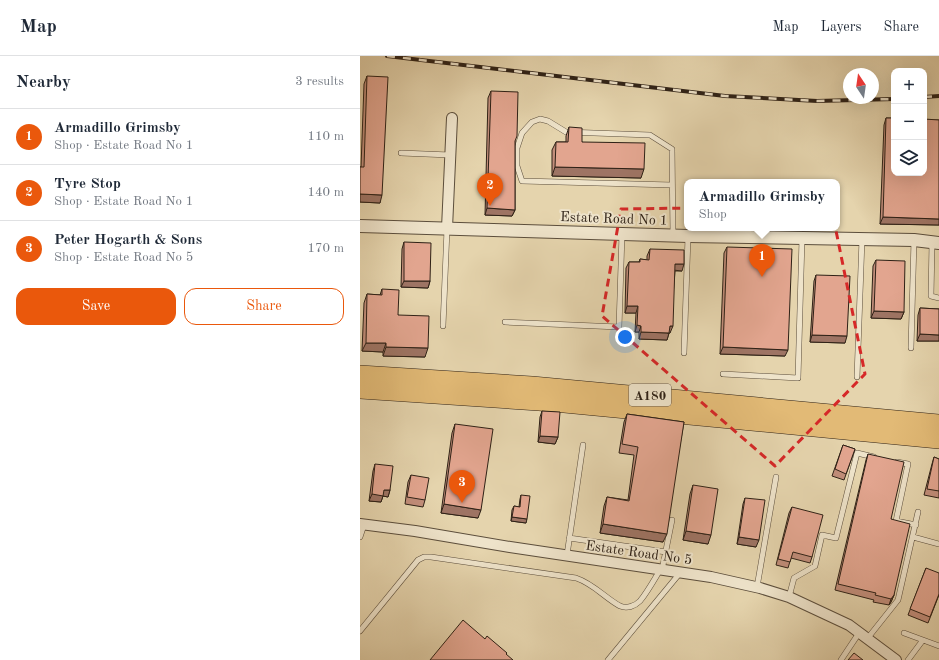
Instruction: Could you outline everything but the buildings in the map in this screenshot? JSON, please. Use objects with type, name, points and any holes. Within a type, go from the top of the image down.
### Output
[{"type":"highway","name":"A180","points":[[360,374],[539,385],[939,423]]},
{"type":"highway","name":"A180","points":[[360,390],[554,403],[939,440]]},
{"type":"street","points":[[447,228],[452,118]]},
{"type":"street","name":"Estate Road No 1","points":[[360,226],[688,236],[914,240],[936,243]]},
{"type":"street","name":"Estate Road No 5","points":[[362,524],[681,572],[757,587],[789,597],[849,626],[896,660]]},
{"type":"lane","points":[[672,185],[522,181],[517,166],[517,148],[522,133],[532,122],[540,119],[548,121],[566,132],[650,135],[672,149],[673,235]]},
{"type":"lane","points":[[401,153],[450,155]]},
{"type":"lane","points":[[443,326],[447,228]]},
{"type":"lane","points":[[505,322],[619,327],[622,233]]},
{"type":"lane","points":[[684,353],[688,236]]},
{"type":"lane","points":[[723,374],[798,378],[802,238]]},
{"type":"lane","points":[[857,377],[862,239]]},
{"type":"lane","points":[[911,348],[914,240]]},
{"type":"lane","points":[[936,243],[931,296],[939,298]]},
{"type":"lane","points":[[567,555],[583,444]]},
{"type":"lane","points":[[789,597],[794,578],[815,566],[822,535],[836,538],[857,453],[879,458]]},
{"type":"lane","points":[[894,461],[908,464],[896,521],[916,525]]},
{"type":"lane","points":[[757,587],[776,477]]},
{"type":"lane","points":[[841,660],[898,600],[918,512]]},
{"type":"lane","points":[[360,631],[418,560],[424,557],[576,578],[585,581],[621,606],[634,606],[639,602],[662,569],[672,520]]},
{"type":"lane","points":[[360,537],[362,524]]},
{"type":"lane","points":[[913,537],[939,544]]},
{"type":"lane","points":[[569,538],[666,552]]},
{"type":"lane","points":[[608,660],[681,572]]},
{"type":"lane","points":[[904,633],[939,646]]},
{"type":"lane","points":[[908,660],[923,640]]},
{"type":"highlighted area","points":[[831,206],[865,374],[775,466],[602,316],[621,209]]},
{"type":"railway","points":[[387,56],[725,96],[817,101],[891,99]]},
{"type":"railway","points":[[927,97],[939,96]]},
{"type":"place","name":"Tyre Stop","points":[[490,206]]},
{"type":"place","name":"Armadillo Grimsby","points":[[762,277]]},
{"type":"place","name":"Peter Hogarth & Sons","points":[[462,503]]}]
